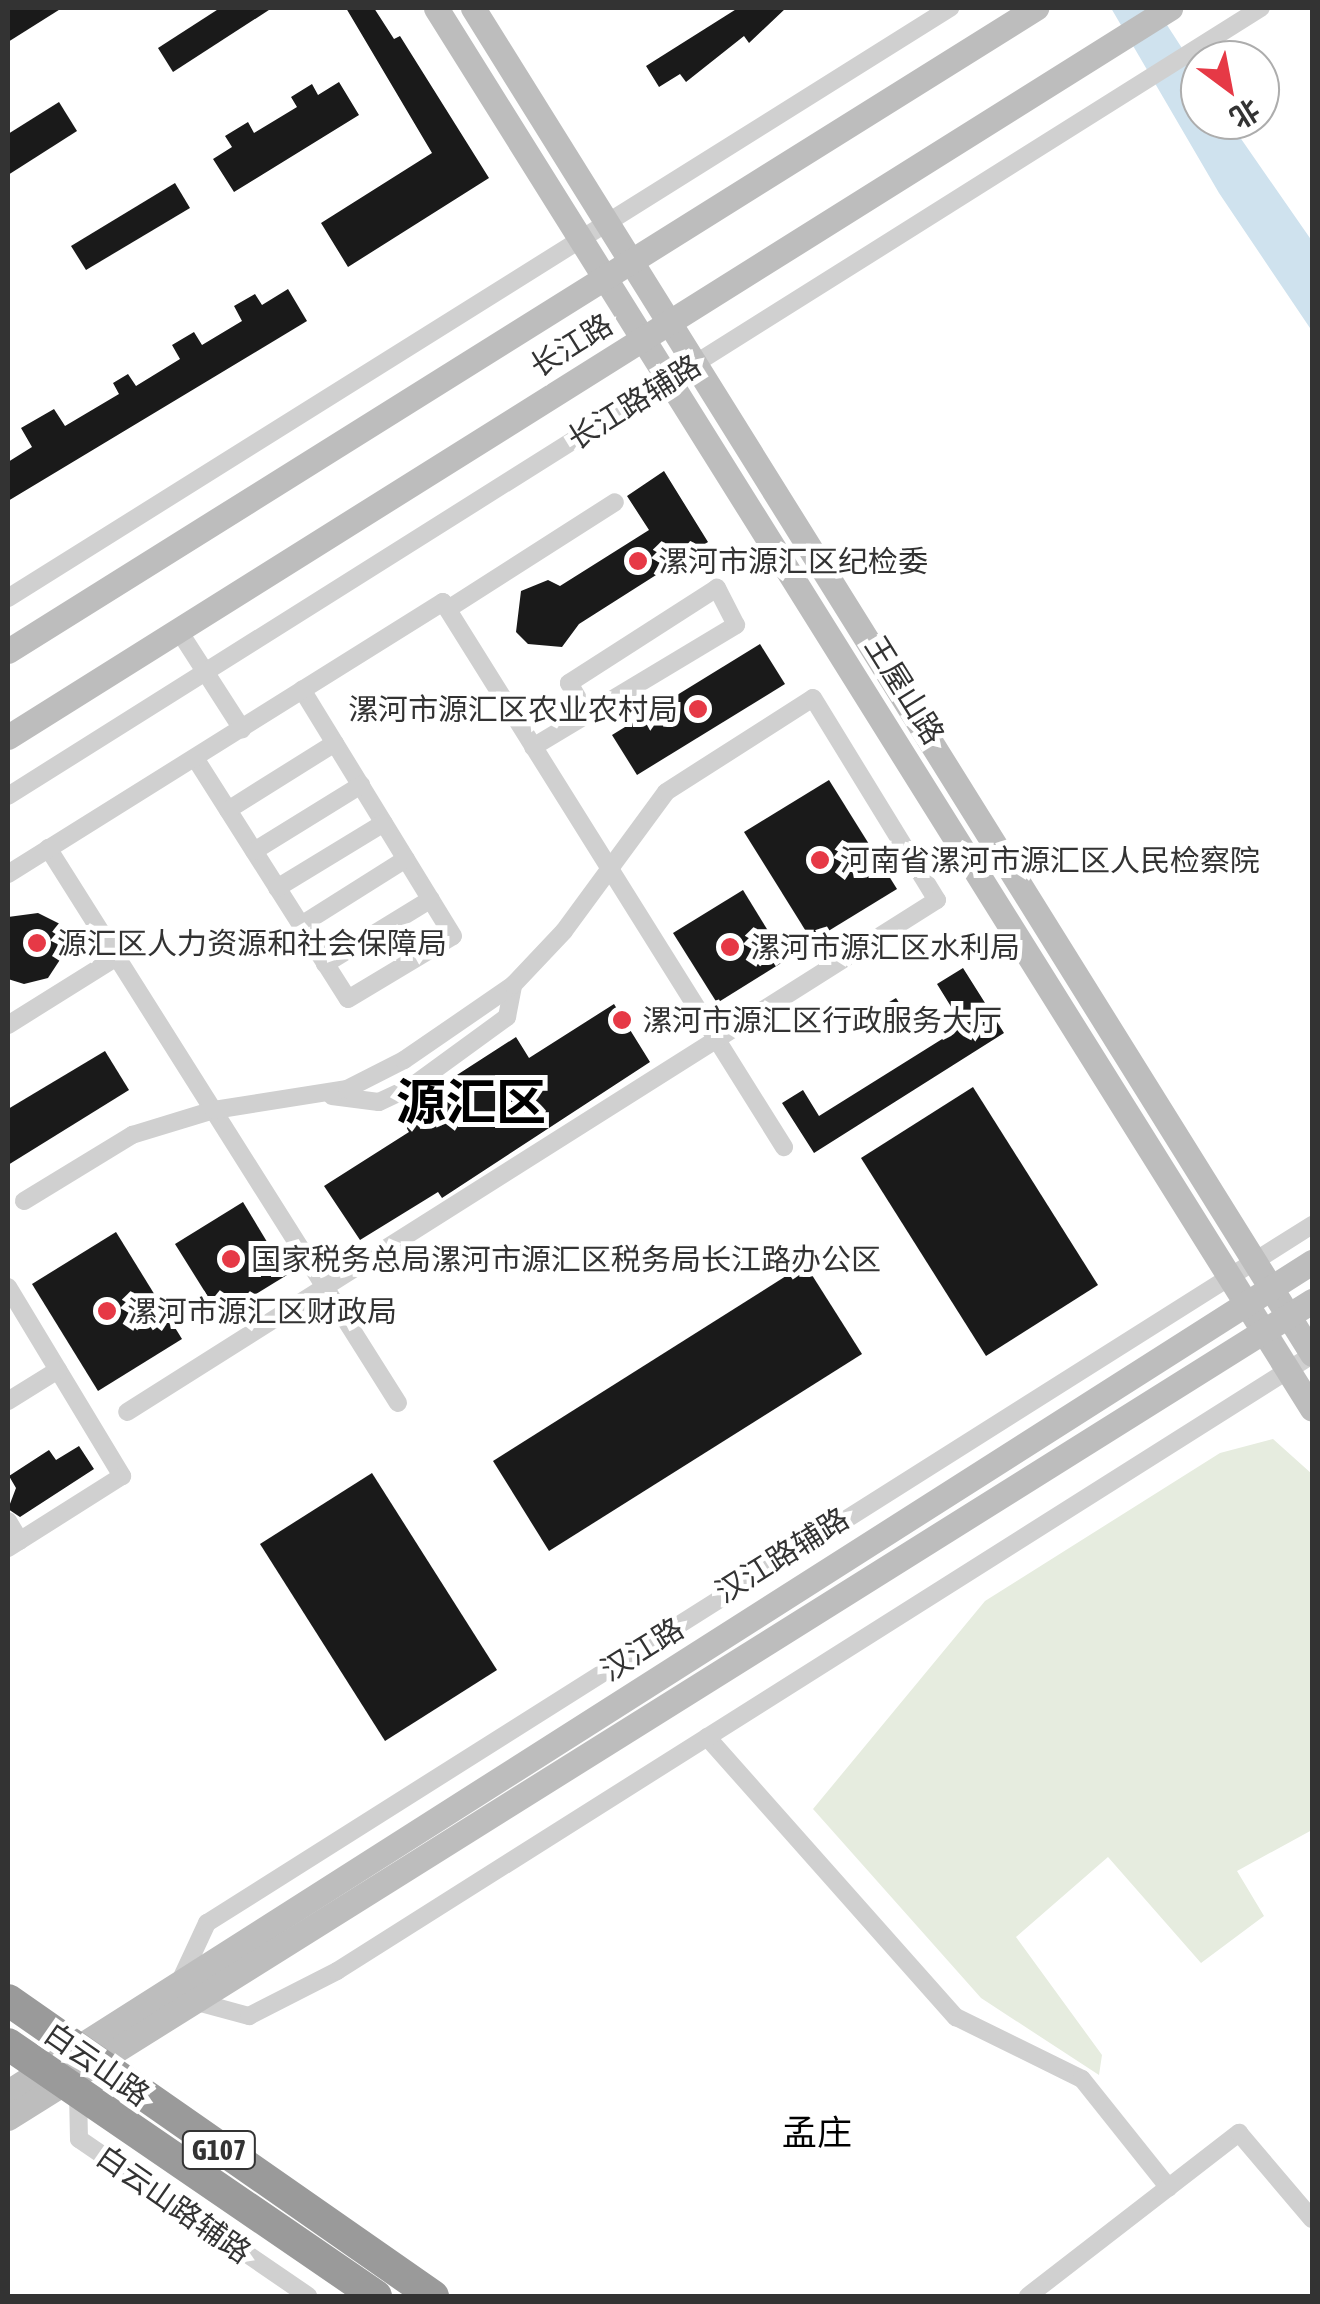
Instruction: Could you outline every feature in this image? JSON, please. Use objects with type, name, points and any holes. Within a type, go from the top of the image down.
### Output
[{"type":"highway","name":"白云山路","points":[[8,2000],[434,2296]]},
{"type":"highway","name":"白云山路","points":[[8,2044],[376,2296]]},
{"type":"street","name":"王屋山路","points":[[436,8],[672,379],[1312,1409]]},
{"type":"street","name":"王屋山路","points":[[472,8],[1312,1354]]},
{"type":"street","points":[[8,598],[950,8]]},
{"type":"street","name":"长江路","points":[[8,651],[1036,8]]},
{"type":"street","name":"长江路辅路","points":[[8,796],[1261,8]]},
{"type":"street","name":"长江路","points":[[8,738],[1168,9]]},
{"type":"street","points":[[448,609],[615,502]]},
{"type":"street","points":[[533,748],[736,625],[717,588],[569,683],[587,714]]},
{"type":"street","points":[[8,874],[444,602],[784,1146]]},
{"type":"street","points":[[179,630],[242,729]]},
{"type":"street","points":[[195,758],[348,1000],[453,936],[302,690]]},
{"type":"street","points":[[127,1412],[323,1284],[937,900],[813,698],[666,792],[611,872],[513,986],[404,1060],[323,1095]]},
{"type":"street","points":[[228,810],[335,743]]},
{"type":"street","points":[[254,851],[361,786]]},
{"type":"street","points":[[277,888],[384,822]]},
{"type":"street","points":[[48,848],[398,1403]]},
{"type":"street","points":[[301,925],[406,859]]},
{"type":"street","points":[[326,964],[431,899]]},
{"type":"street","points":[[8,1024],[117,957]]},
{"type":"street","points":[[24,1201],[132,1135],[214,1110],[323,1095],[379,1102],[412,1087],[507,1017],[513,986]]},
{"type":"street","name":"汉江路辅路","points":[[182,1980],[207,1923],[1312,1225]]},
{"type":"street","name":"汉江路","points":[[8,2118],[63,2081],[86,2056],[182,1980],[1312,1262]]},
{"type":"street","points":[[8,1286],[122,1476],[14,1544],[8,1521]]},
{"type":"street","name":"汉江路","points":[[86,2056],[202,2003],[1312,1301]]},
{"type":"street","points":[[202,2003],[248,2016],[337,1971],[1312,1354]]},
{"type":"street","points":[[8,1401],[58,1370]]},
{"type":"street","points":[[708,1737],[956,2017],[1082,2079],[1169,2188]]},
{"type":"street","name":"汉江路","points":[[8,2092],[63,2081]]},
{"type":"street","name":"白云山路辅路","points":[[63,2081],[80,2139],[308,2296]]},
{"type":"street","points":[[1028,2296],[1239,2133],[1312,2218]]},
{"type":"shaded area","points":[[1273,1439],[1312,1474],[1312,1830],[1237,1871],[1264,1916],[1201,1963],[1108,1857],[1016,1937],[1102,2055],[1099,2075],[981,1998],[813,1809],[985,1601],[1220,1453]]},
{"type":"water","points":[[1111,8],[1156,8],[1180,45],[1180,126]]},
{"type":"water","points":[[1188,140],[1242,140],[1312,241],[1312,331]]},
{"type":"building","points":[[8,8],[62,8],[8,42]]},
{"type":"building","points":[[220,8],[272,8],[173,72],[158,48]]},
{"type":"building","points":[[346,8],[374,8],[394,39],[400,36],[489,178],[348,267],[321,223],[432,153]]},
{"type":"building","points":[[738,8],[786,8],[749,43],[744,36],[686,82],[680,74],[659,87],[646,66]]},
{"type":"building","points":[[339,82],[359,115],[234,192],[213,159],[232,147],[225,136],[248,122],[254,133],[297,107],[291,97],[312,84],[318,95]]},
{"type":"building","points":[[59,102],[77,131],[8,175],[8,134]]},
{"type":"building","points":[[175,183],[190,208],[86,270],[71,246]]},
{"type":"building","points":[[288,289],[307,321],[8,501],[8,462],[32,447],[21,428],[54,409],[65,426],[119,394],[113,383],[128,374],[136,386],[180,359],[172,345],[194,332],[202,345],[242,321],[234,306],[255,294],[262,305]]},
{"type":"building","name":"漯河市源汇区纪检委","points":[[664,471],[708,542],[579,624],[562,647],[528,644],[516,632],[521,591],[548,580],[560,586],[649,530],[627,496]]},
{"type":"building","name":"漯河市源汇区农业农村局","points":[[760,644],[785,684],[637,775],[612,735]]},
{"type":"building","name":"河南省漯河市源汇区人民检察院","points":[[829,780],[897,889],[812,941],[744,832]]},
{"type":"building","name":"漯河市源汇区水利局","points":[[743,890],[786,960],[717,1003],[673,933]]},
{"type":"building","name":"源汇区人力资源和社会保障局","points":[[38,913],[60,924],[67,949],[48,978],[24,984],[8,979],[8,917]]},
{"type":"building","points":[[963,968],[1004,1033],[814,1153],[782,1103],[803,1090],[819,1116],[963,1026],[937,984]]},
{"type":"building","points":[[896,998],[910,1020],[880,1038],[866,1016]]},
{"type":"building","points":[[614,1004],[650,1062],[442,1198],[438,1192],[360,1240],[324,1186],[409,1132],[398,1113],[516,1037],[529,1058]]},
{"type":"building","points":[[105,1051],[129,1090],[8,1165],[8,1109]]},
{"type":"building","points":[[973,1087],[1098,1285],[986,1356],[861,1158]]},
{"type":"building","name":"国家税务总局漯河市源汇区税务局长江路办公区","points":[[243,1202],[287,1275],[220,1316],[175,1244]]},
{"type":"building","name":"漯河市源汇区财政局","points":[[116,1232],[182,1339],[98,1391],[32,1284]]},
{"type":"building","points":[[805,1264],[862,1354],[549,1551],[493,1461]]},
{"type":"building","points":[[79,1446],[94,1469],[20,1517],[8,1509],[16,1488],[9,1476],[49,1450],[56,1460]]},
{"type":"building","points":[[372,1473],[497,1670],[385,1741],[260,1544]]},
{"type":"place","name":"漯河市源汇区纪检委","points":[[638,561]]},
{"type":"place","name":"漯河市源汇区农业农村局","points":[[698,709]]},
{"type":"place","name":"河南省漯河市源汇区人民检察院","points":[[820,860]]},
{"type":"place","name":"源汇区人力资源和社会保障局","points":[[37,943]]},
{"type":"place","name":"漯河市源汇区水利局","points":[[730,947]]},
{"type":"place","name":"漯河市源汇区行政服务大厅","points":[[622,1020]]},
{"type":"place","name":"国家税务总局漯河市源汇区税务局长江路办公区","points":[[231,1259]]},
{"type":"place","name":"漯河市源汇区财政局","points":[[107,1311]]},
{"type":"district","name":"源汇区","points":[[471,1103]]},
{"type":"district","name":"孟庄","points":[[817,2132]]}]
